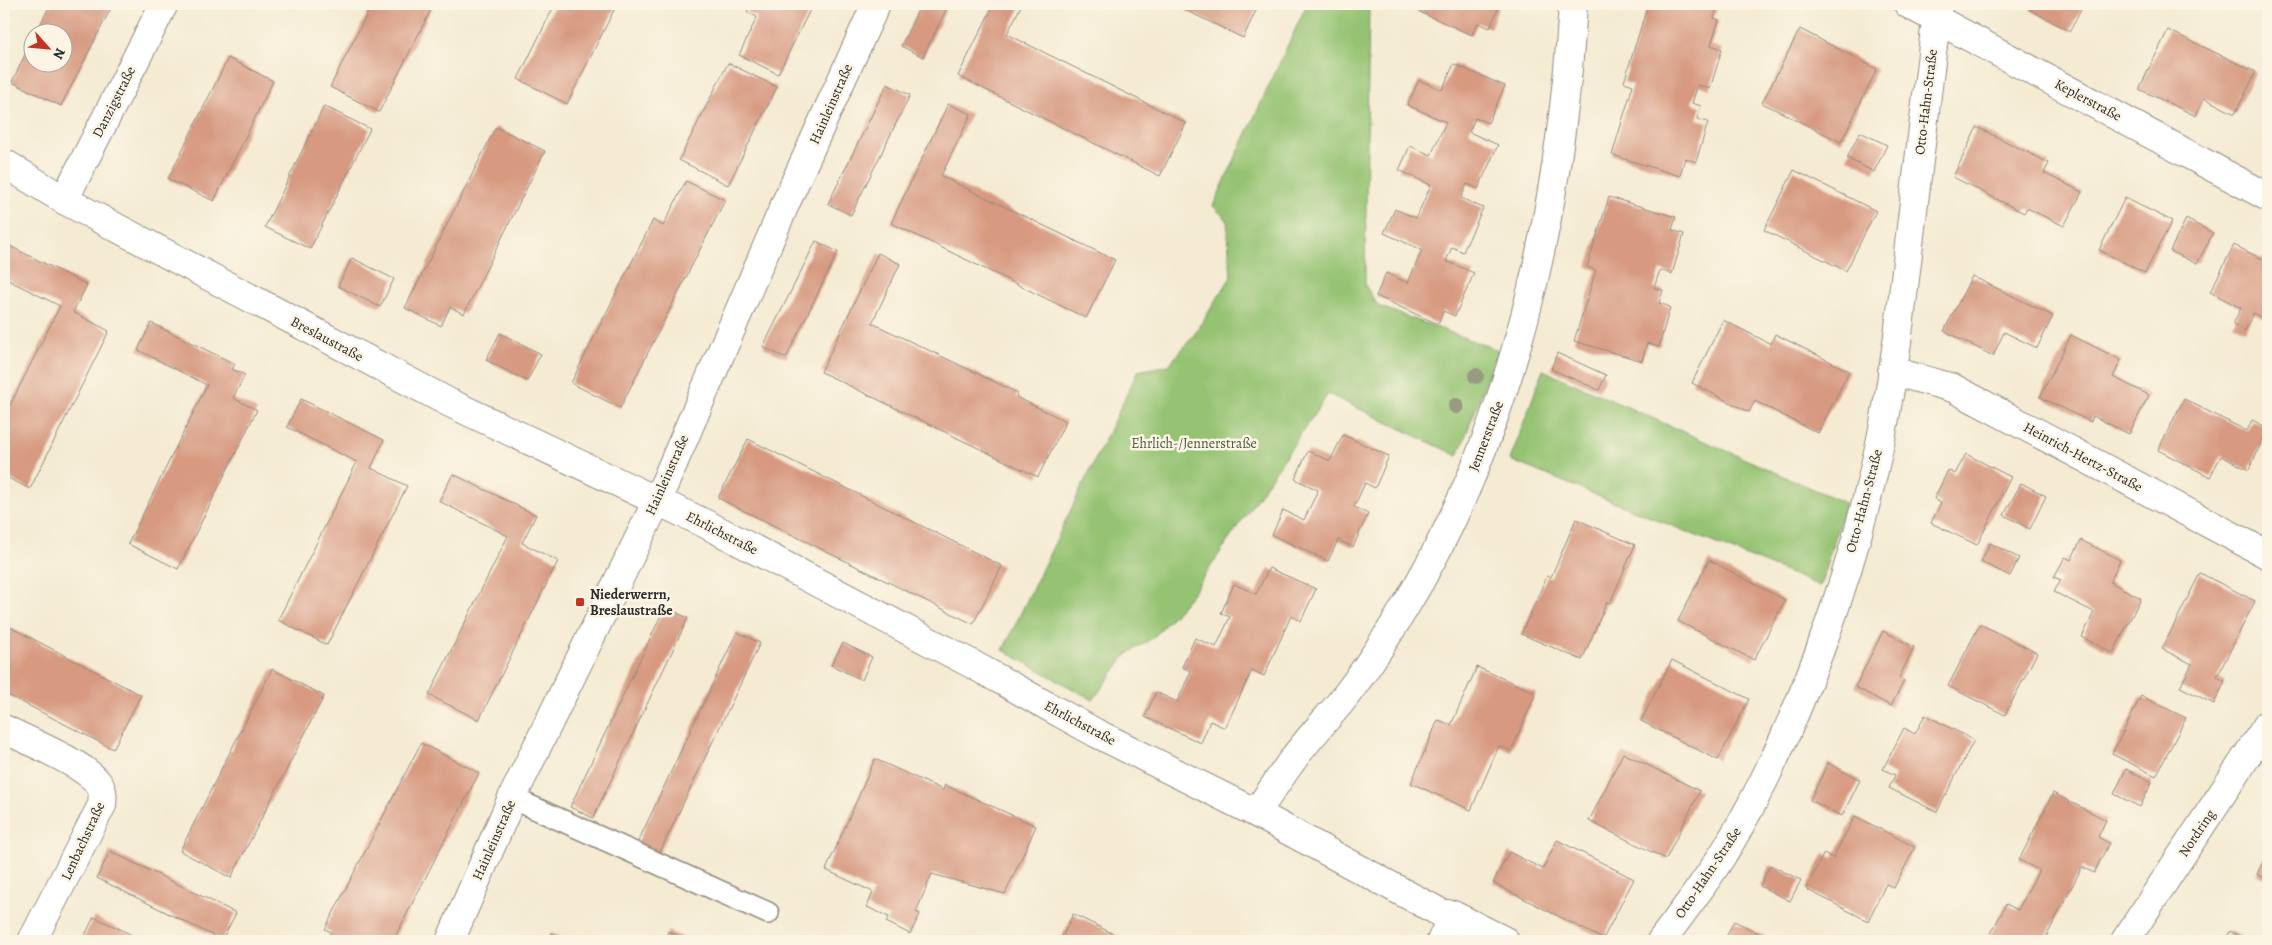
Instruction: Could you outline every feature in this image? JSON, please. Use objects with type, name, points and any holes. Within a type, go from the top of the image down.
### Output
[{"type":"street","name":"Danzigstraße","points":[[64,200],[164,4]]},
{"type":"street","name":"Hainleinstraße","points":[[450,941],[512,798],[657,501],[759,264],[876,4]]},
{"type":"street","name":"Jennerstraße","points":[[1256,813],[1295,757],[1341,701],[1378,651],[1406,605],[1433,558],[1455,512],[1498,406],[1514,354],[1548,207],[1566,85],[1573,4]]},
{"type":"street","name":"Keplerstraße","points":[[1908,4],[1937,11],[2268,197]]},
{"type":"street","name":"Otto-Hahn-Straße","points":[[1661,941],[1726,850],[1749,808],[1795,710],[1834,607],[1853,544],[1880,439],[1892,371],[1937,11]]},
{"type":"street","name":"Breslaustraße","points":[[4,164],[64,200],[448,402],[657,501]]},
{"type":"street","name":"Heinrich-Hertz-Straße","points":[[1892,371],[1953,388],[2268,555]]},
{"type":"street","name":"Ehrlichstraße","points":[[657,501],[706,524],[962,658],[1096,733],[1256,813],[1441,912],[1453,915],[1505,941]]},
{"type":"street","name":"Nordring","points":[[2124,941],[2268,724]]},
{"type":"street","name":"Lenbachstraße","points":[[4,729],[77,766],[98,782],[103,793],[102,805],[66,879],[32,941]]},
{"type":"street","points":[[1441,941],[1453,915]]},
{"type":"lane","points":[[512,798],[768,913]]},
{"type":"green space","name":"Ehrlich-/Jennerstraße","points":[[1307,4],[1369,4],[1365,285],[1378,306],[1498,350],[1458,456],[1328,394],[1192,594],[1154,637],[1126,655],[1093,700],[1003,650],[1138,371],[1169,365],[1194,335],[1231,277],[1227,220],[1213,206]]},
{"type":"green space","points":[[1543,370],[1845,503],[1820,586],[1510,460]]},
{"type":"building","points":[[51,4],[113,4],[61,106],[12,82],[22,61],[22,72],[72,72],[72,22],[41,22]]},
{"type":"building","points":[[372,4],[434,4],[379,112],[330,87]]},
{"type":"building","points":[[555,4],[611,4],[616,6],[567,104],[518,79]]},
{"type":"building","points":[[751,4],[813,4],[778,74],[739,55],[757,17],[747,12]]},
{"type":"building","points":[[921,4],[949,4],[923,57],[901,46]]},
{"type":"building","points":[[994,4],[1022,4],[1007,34],[1186,123],[1160,176],[958,76]]},
{"type":"building","points":[[1173,4],[1259,4],[1243,38]]},
{"type":"building","points":[[1412,4],[1500,4],[1490,28],[1478,23],[1472,35],[1411,8]]},
{"type":"building","points":[[1648,4],[1718,5],[1714,18],[1719,20],[1711,45],[1722,49],[1710,89],[1698,85],[1692,103],[1701,106],[1697,119],[1708,122],[1696,162],[1685,158],[1680,176],[1612,155],[1633,85],[1624,82]]},
{"type":"building","points":[[2033,4],[2084,4],[2070,31],[2030,10]]},
{"type":"building","points":[[1800,29],[1877,69],[1841,142],[1762,103]]},
{"type":"building","points":[[2168,30],[2256,72],[2235,114],[2204,98],[2196,116],[2139,89]]},
{"type":"building","points":[[228,58],[273,81],[214,201],[168,179]]},
{"type":"building","points":[[728,63],[777,87],[728,185],[679,160]]},
{"type":"building","points":[[1454,64],[1505,86],[1488,123],[1475,118],[1469,132],[1498,145],[1478,189],[1467,184],[1461,198],[1483,208],[1463,252],[1452,247],[1446,261],[1474,273],[1455,316],[1443,311],[1438,324],[1376,296],[1386,273],[1408,283],[1422,250],[1384,233],[1395,209],[1416,218],[1431,185],[1399,170],[1410,146],[1431,155],[1446,122],[1407,105],[1419,80],[1442,90]]},
{"type":"building","points":[[887,84],[910,95],[851,215],[828,204]]},
{"type":"building","points":[[948,104],[971,114],[941,176],[1115,260],[1086,318],[891,223]]},
{"type":"building","points":[[324,106],[370,129],[310,249],[265,227]]},
{"type":"building","points":[[496,127],[545,151],[464,314],[450,307],[441,326],[405,308]]},
{"type":"building","points":[[1977,127],[2049,163],[2044,173],[2082,192],[2064,226],[2027,208],[2024,213],[1953,177]]},
{"type":"building","points":[[1860,132],[1887,145],[1874,172],[1847,158]]},
{"type":"building","points":[[1794,170],[1876,211],[1846,271],[1764,230]]},
{"type":"building","points":[[686,181],[725,200],[620,408],[571,383],[653,220],[663,226]]},
{"type":"building","points":[[1609,197],[1676,217],[1672,230],[1684,234],[1672,274],[1660,270],[1654,288],[1663,290],[1659,303],[1670,307],[1659,347],[1647,343],[1642,361],[1574,341],[1596,270],[1587,267]]},
{"type":"building","points":[[2125,198],[2172,221],[2145,273],[2099,250]]},
{"type":"building","points":[[2186,219],[2213,233],[2197,264],[2170,251]]},
{"type":"building","points":[[816,241],[838,252],[786,358],[763,347]]},
{"type":"building","points":[[4,243],[87,285],[73,312],[109,331],[30,489],[4,476],[4,417],[60,306],[4,278]]},
{"type":"building","points":[[2234,245],[2268,262],[2268,321],[2253,313],[2245,331],[2233,324],[2241,308],[2210,292]]},
{"type":"building","points":[[878,253],[900,264],[872,323],[1018,393],[1016,397],[1066,421],[1038,477],[821,372]]},
{"type":"building","points":[[352,258],[394,279],[380,307],[338,286]]},
{"type":"building","points":[[1972,276],[2053,316],[2037,348],[2004,332],[1993,356],[1944,331]]},
{"type":"building","points":[[1723,320],[1771,344],[1775,334],[1849,371],[1818,433],[1755,401],[1749,412],[1692,383]]},
{"type":"building","points":[[151,323],[235,364],[232,369],[245,375],[233,398],[257,410],[178,569],[128,544],[207,385],[138,350]]},
{"type":"building","points":[[500,333],[541,354],[527,381],[486,360]]},
{"type":"building","points":[[2071,335],[2121,360],[2113,377],[2149,395],[2129,434],[2093,416],[2091,422],[2040,397]]},
{"type":"building","points":[[1557,353],[1606,375],[1599,390],[1551,369]]},
{"type":"building","points":[[301,399],[384,440],[371,468],[407,486],[327,645],[278,620],[357,462],[287,427]]},
{"type":"building","points":[[2184,399],[2247,431],[2252,420],[2268,428],[2249,470],[2221,456],[2210,477],[2158,450]]},
{"type":"building","points":[[1343,435],[1389,456],[1375,488],[1365,483],[1354,507],[1368,514],[1353,547],[1338,540],[1328,561],[1272,535],[1283,510],[1304,520],[1318,490],[1295,479],[1308,451],[1330,461]]},
{"type":"building","points":[[748,439],[1002,566],[973,624],[718,498]]},
{"type":"building","points":[[1966,454],[2011,477],[1977,545],[1931,523],[1941,503],[1934,499],[1948,470],[1955,474]]},
{"type":"building","points":[[453,474],[536,515],[522,543],[558,561],[479,720],[429,695],[508,536],[439,501]]},
{"type":"building","points":[[2021,483],[2046,496],[2030,529],[2004,515]]},
{"type":"building","points":[[1576,519],[1635,545],[1610,603],[1607,602],[1582,660],[1521,634],[1547,576],[1551,577]]},
{"type":"building","points":[[2081,540],[2120,560],[2110,582],[2141,598],[2113,653],[2082,637],[2094,612],[2054,592],[2061,580],[2054,577],[2065,557],[2071,560]]},
{"type":"building","points":[[1990,543],[2019,558],[2010,576],[1981,562]]},
{"type":"building","points":[[1709,560],[1785,600],[1754,660],[1678,621]]},
{"type":"building","points":[[1269,568],[1316,589],[1301,621],[1291,616],[1264,676],[1252,670],[1225,728],[1210,721],[1201,743],[1145,717],[1156,692],[1177,702],[1191,671],[1182,667],[1195,638],[1216,647],[1230,617],[1221,613],[1234,584],[1256,594]]},
{"type":"building","points":[[2200,573],[2255,601],[2217,677],[2225,681],[2214,704],[2180,687],[2192,664],[2162,649]]},
{"type":"building","points":[[665,607],[688,618],[593,818],[570,807]]},
{"type":"building","points":[[4,624],[141,695],[113,749],[4,693]]},
{"type":"building","points":[[1980,624],[2037,653],[2005,715],[1948,686]]},
{"type":"building","points":[[1883,631],[1914,647],[1899,678],[1904,681],[1891,706],[1855,687]]},
{"type":"building","points":[[737,632],[760,643],[658,856],[636,846]]},
{"type":"building","points":[[843,643],[872,657],[862,680],[831,665]]},
{"type":"building","points":[[1672,660],[1749,699],[1718,760],[1641,721]]},
{"type":"building","points":[[1477,667],[1536,693],[1511,751],[1499,746],[1471,810],[1411,783],[1438,720],[1451,725]]},
{"type":"building","points":[[272,669],[324,696],[231,878],[180,851]]},
{"type":"building","points":[[2141,696],[2186,718],[2156,776],[2112,754]]},
{"type":"building","points":[[1925,715],[1974,740],[1937,812],[1889,788],[1895,775],[1883,769],[1904,728],[1915,734]]},
{"type":"building","points":[[421,743],[479,773],[393,941],[326,941],[331,932],[325,929]]},
{"type":"building","points":[[1623,753],[1700,791],[1666,859],[1589,821]]},
{"type":"building","points":[[875,759],[943,790],[945,785],[1036,826],[1005,894],[932,874],[916,912],[920,914],[910,934],[886,922],[889,917],[867,907],[873,892],[826,870]]},
{"type":"building","points":[[1828,763],[1860,780],[1842,816],[1810,800]]},
{"type":"building","points":[[2126,769],[2152,782],[2140,807],[2114,794]]},
{"type":"building","points":[[2053,793],[2106,820],[2098,837],[2109,843],[2094,873],[2082,867],[2044,941],[1987,941],[2006,904],[2018,910],[2039,870],[2019,860]]},
{"type":"building","points":[[1855,816],[1915,847],[1894,888],[1886,884],[1868,921],[1806,889],[1824,853],[1833,858]]},
{"type":"building","points":[[1557,840],[1634,879],[1603,939],[1493,883],[1509,852],[1543,869]]},
{"type":"building","points":[[110,851],[236,913],[222,940],[97,878]]},
{"type":"building","points":[[2268,851],[2268,880],[2257,874]]},
{"type":"building","points":[[1770,865],[1801,880],[1790,901],[1760,886]]},
{"type":"building","points":[[1073,914],[1128,941],[1060,941]]},
{"type":"building","points":[[94,917],[126,932],[143,941],[82,941]]},
{"type":"building","points":[[1734,921],[1775,941],[1724,941]]},
{"type":"building","points":[[668,931],[690,941],[664,941]]},
{"type":"building","points":[[2230,931],[2250,941],[2225,941]]},
{"type":"building","points":[[551,933],[568,941],[548,941]]},
{"type":"place","name":"Niederwerrn, Breslaustraße","points":[[580,602]]}]
